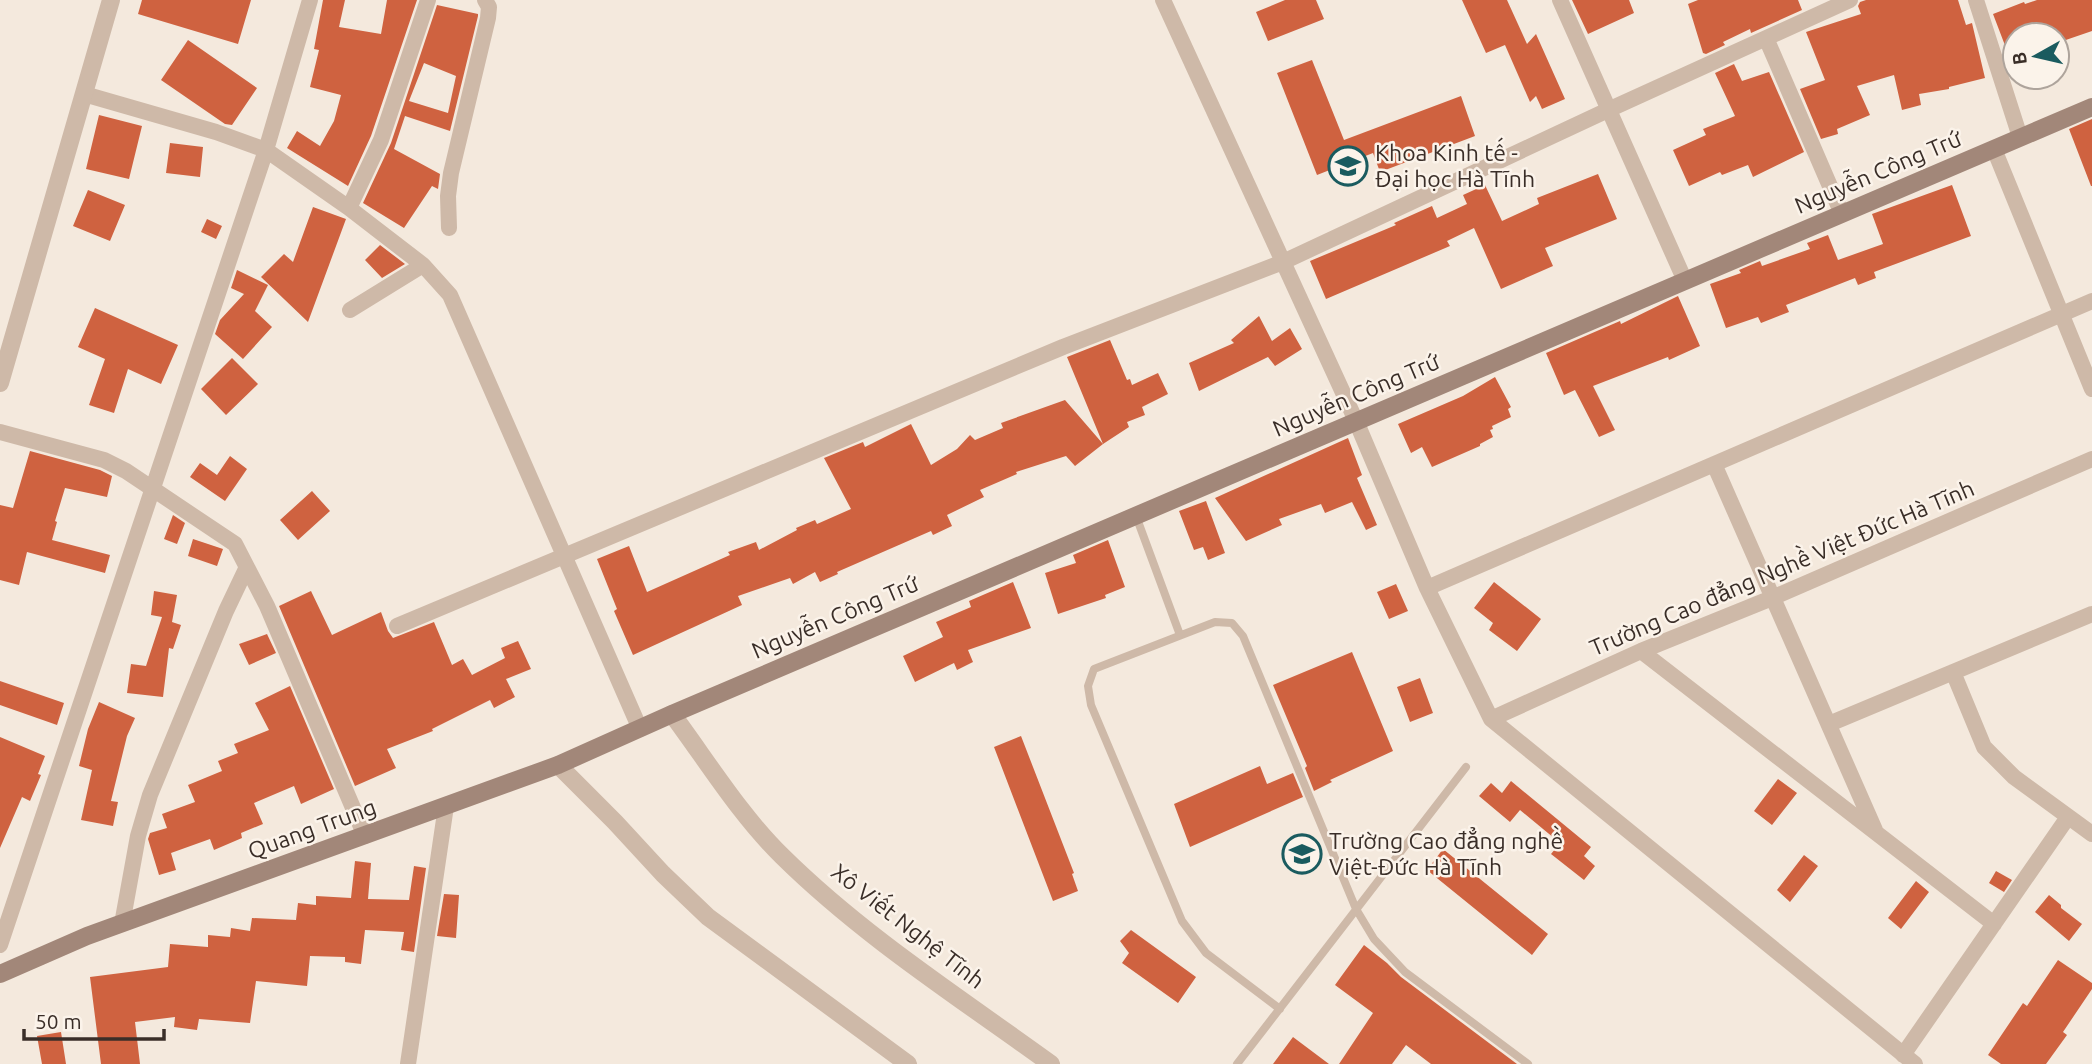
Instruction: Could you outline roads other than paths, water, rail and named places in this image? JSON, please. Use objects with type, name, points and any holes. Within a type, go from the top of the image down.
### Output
[{"type":"main road","name":"Nguyễn Công Trứ","points":[[640,729],[672,713],[2092,107]]},
{"type":"main road","name":"Quang Trung","points":[[0,974],[87,936],[558,765],[640,729]]},
{"type":"street","points":[[0,383],[111,0]]},
{"type":"street","points":[[0,944],[266,150],[310,0]]},
{"type":"street","points":[[349,208],[381,140],[428,0]]},
{"type":"street","points":[[449,228],[448,196],[451,173],[488,18],[489,7],[485,0]]},
{"type":"street","points":[[1163,0],[1356,421],[1427,588],[1491,719],[1909,1059],[1994,924],[2068,817]]},
{"type":"street","points":[[1561,0],[1685,281]]},
{"type":"street","points":[[397,625],[1063,347],[1283,262],[1850,0]]},
{"type":"street","points":[[1976,0],[2021,137]]},
{"type":"street","points":[[1766,38],[1842,214]]},
{"type":"street","points":[[84,94],[216,132],[266,150],[349,208],[423,265],[450,295],[640,729]]},
{"type":"street","points":[[1994,149],[2092,389]]},
{"type":"street","points":[[349,310],[423,265]]},
{"type":"street","points":[[1427,588],[2092,301]]},
{"type":"street","points":[[0,432],[104,460],[126,471],[228,538],[238,550],[267,606],[365,836]]},
{"type":"street","name":"Trường Cao đẳng Nghề Việt Đức Hà Tĩnh","points":[[1491,719],[1641,651],[1772,598],[2092,459]]},
{"type":"street","points":[[1714,464],[1876,831]]},
{"type":"street","points":[[121,924],[138,836],[150,795],[246,569]]},
{"type":"street","points":[[1829,724],[2092,614]]},
{"type":"street","points":[[1641,651],[1994,924]]},
{"type":"street","points":[[1953,672],[1984,747],[2014,777],[2092,834]]},
{"type":"street","name":"Xô Viết Nghệ Tĩnh","points":[[672,713],[745,813],[782,856],[864,929],[1051,1064]]},
{"type":"street","points":[[558,765],[708,917],[908,1064]]},
{"type":"street","points":[[408,1064],[446,806]]},
{"type":"lane","points":[[1136,516],[1180,635]]},
{"type":"lane","points":[[1280,1009],[1206,953],[1182,921],[1091,705],[1088,686],[1094,670],[1215,622],[1231,623],[1243,636],[1356,909],[1374,939],[1405,972],[1528,1064]]},
{"type":"lane","points":[[1237,1064],[1466,767]]},
{"type":"place","name":"Khoa Kinh tế - Đại học Hà Tĩnh","points":[[1348,166]]},
{"type":"place","name":"Trường Cao đẳng nghề Việt-Đức Hà Tĩnh","points":[[1302,854]]}]
